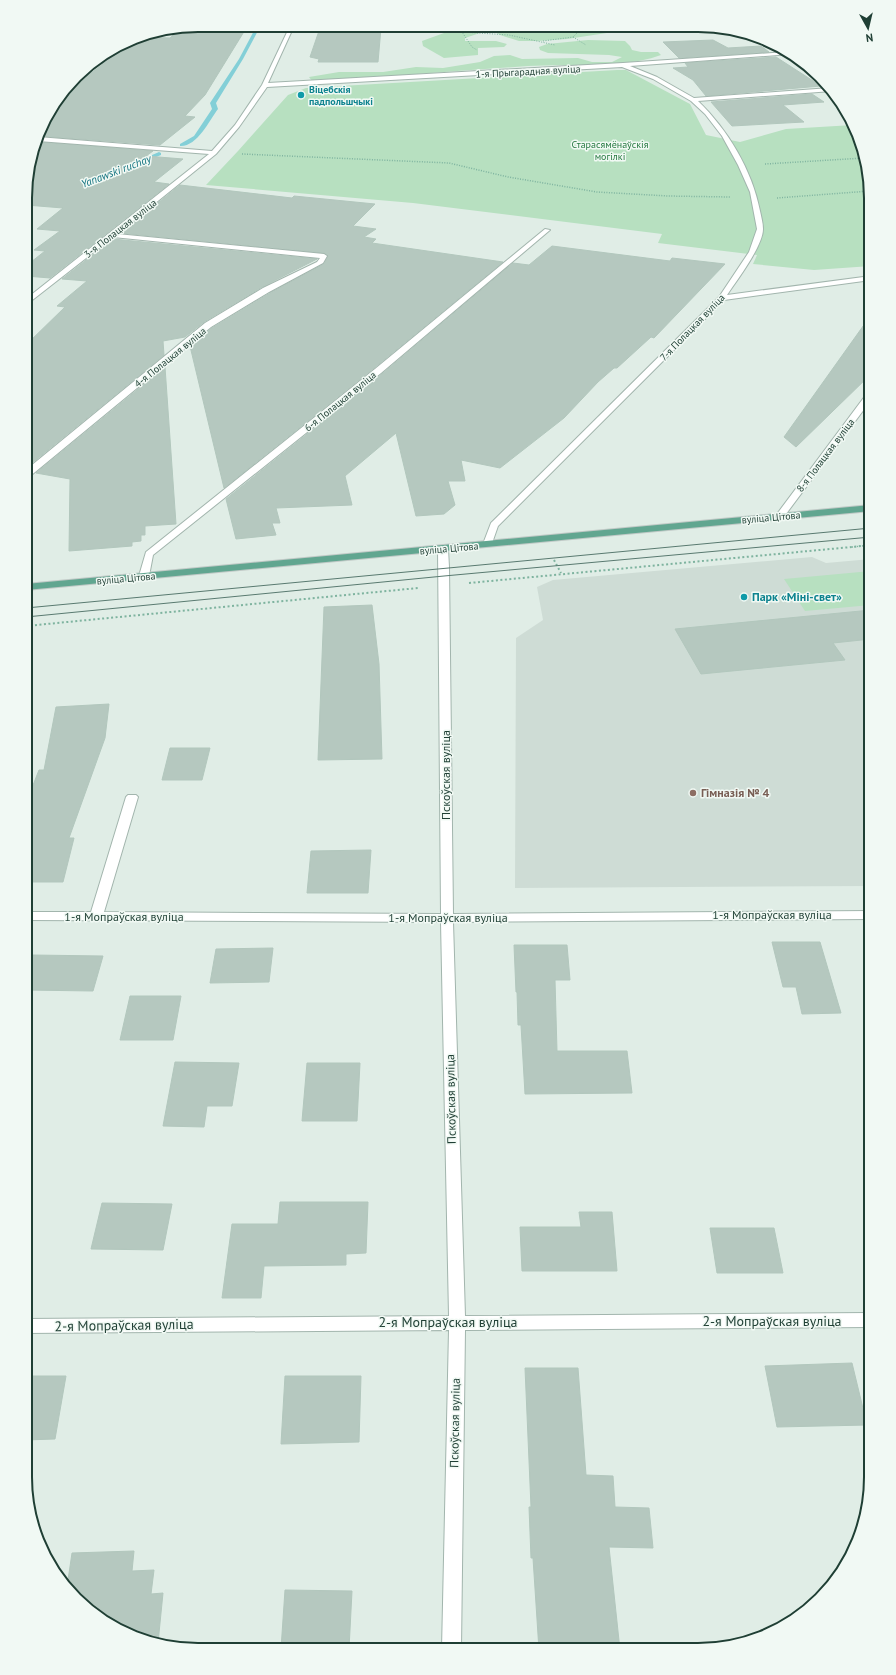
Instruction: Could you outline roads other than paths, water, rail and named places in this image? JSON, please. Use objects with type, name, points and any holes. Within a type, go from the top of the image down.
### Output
[{"type":"main road","name":"вуліца Цітова","points":[[32,586],[864,509]]},
{"type":"street","name":"3-я Полацкая вуліца","points":[[32,298],[214,154],[237,126],[265,85],[289,32]]},
{"type":"street","name":"1-я Прыгарадная вуліца","points":[[265,85],[479,74],[780,54]]},
{"type":"street","name":"7-я Полацкая вуліца","points":[[488,544],[494,525],[722,298],[752,252],[760,229],[754,198],[741,165],[725,136],[707,113],[693,100],[655,78],[623,65]]},
{"type":"street","points":[[693,100],[824,90]]},
{"type":"street","points":[[43,139],[214,154]]},
{"type":"street","name":"6-я Полацкая вуліца","points":[[144,576],[149,554],[378,371],[547,230]]},
{"type":"street","name":"4-я Полацкая вуліца","points":[[32,470],[208,325],[266,290],[320,263],[324,256],[110,235]]},
{"type":"street","points":[[722,298],[864,279]]},
{"type":"street","name":"8-я Полацкая вуліца","points":[[780,516],[864,403]]},
{"type":"street","name":"Пскоўская вуліца","points":[[443,549],[447,918],[457,1322],[452,1643]]},
{"type":"street","points":[[96,917],[132,797]]},
{"type":"street","name":"1-я Мопраўская вуліца","points":[[32,916],[447,918],[864,915]]},
{"type":"street","name":"2-я Мопраўская вуліца","points":[[32,1326],[864,1320]]},
{"type":"waterway","name":"Yanawski ruchay","points":[[182,145],[196,137],[215,109],[213,103],[241,59],[255,32]]},
{"type":"waterway","name":"Yanawski ruchay","points":[[139,162],[159,154]]},
{"type":"tram line","points":[[32,607],[864,529]]},
{"type":"tram line","points":[[32,616],[444,576],[864,538]]},
{"type":"place","name":"Віцебскія падпольшчыкі","points":[[301,95]]},
{"type":"place","name":"Парк «Міні-свет»","points":[[744,597]]},
{"type":"place","name":"Гімназія № 4","points":[[693,793]]},
{"type":"park label","name":"Старасямёнаўскія могілкі","points":[[610,150]]}]
